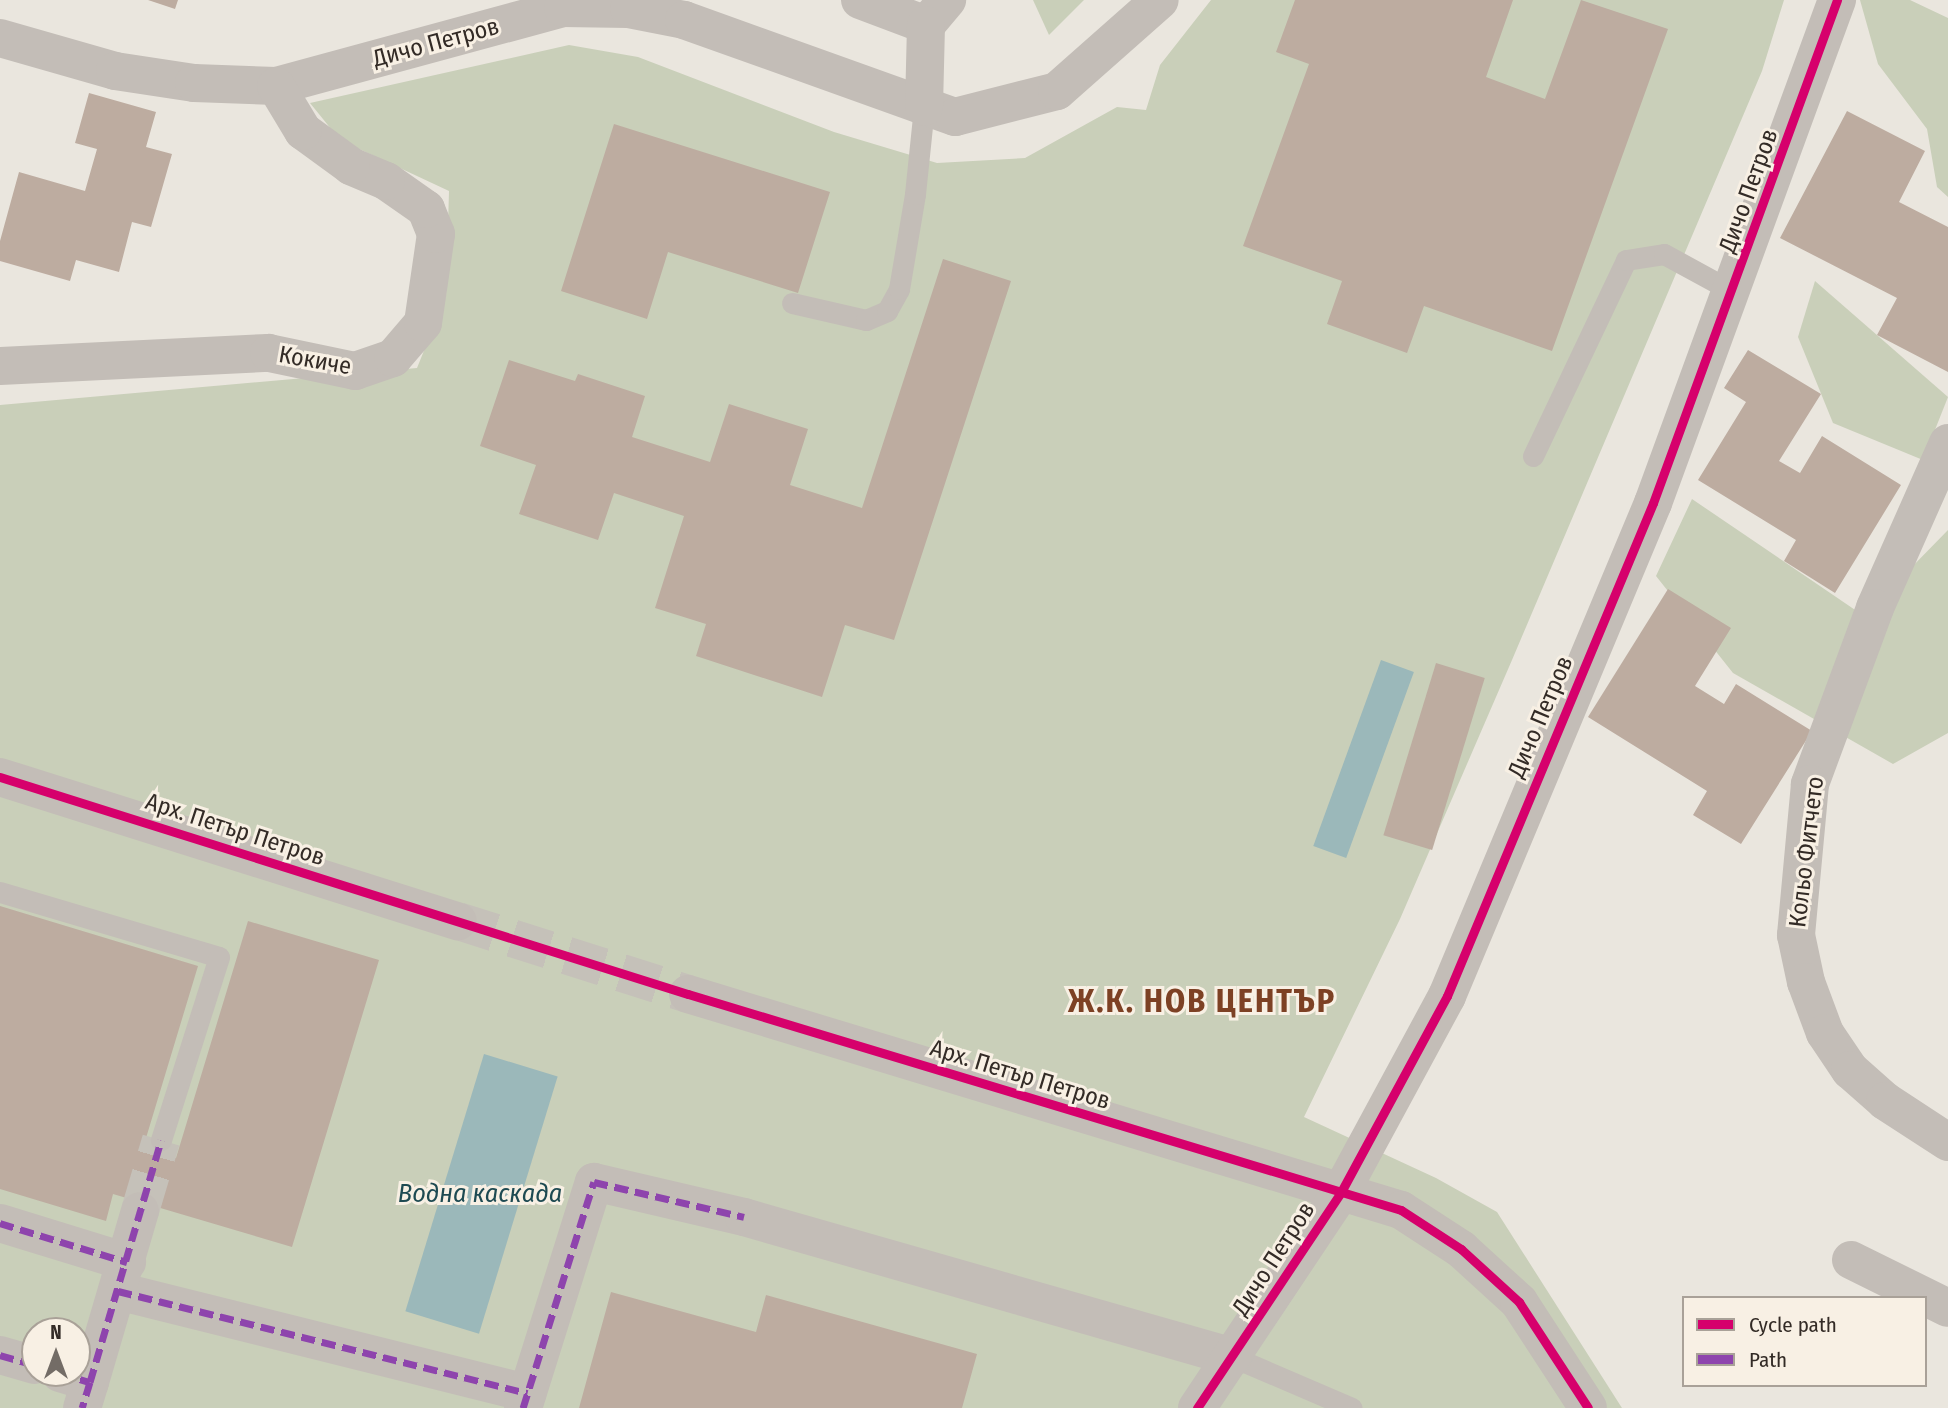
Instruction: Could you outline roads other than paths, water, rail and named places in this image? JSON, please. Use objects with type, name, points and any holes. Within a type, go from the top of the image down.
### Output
[{"type":"street","points":[[860,0],[937,13],[924,107]]},
{"type":"street","name":"Дичо Петров","points":[[0,38],[115,71],[194,83],[276,86],[563,8],[629,9],[684,20],[955,117],[1057,92],[1160,0]]},
{"type":"street","name":"Дичо Петров","points":[[1197,1408],[1341,1192],[1447,996],[1653,503],[1837,0]]},
{"type":"street","name":"Кокиче","points":[[0,366],[69,359],[269,352],[355,371],[393,358],[423,323],[436,234],[426,209],[386,181],[351,166],[303,131],[276,86]]},
{"type":"street","name":"Кольо Фитчето","points":[[1948,443],[1875,608],[1810,784],[1796,935],[1806,982],[1825,1032],[1850,1070],[1885,1101],[1948,1142]]},
{"type":"street","name":"Арх. Петър Петров","points":[[0,777],[458,921]]},
{"type":"street","name":"Арх. Петър Петров","points":[[688,994],[1401,1210],[1461,1249],[1519,1302],[1588,1408]]},
{"type":"street","points":[[0,1223],[122,1277],[525,1401],[594,1182],[744,1217],[1233,1357]]},
{"type":"street","points":[[77,1388],[122,1277],[140,1211]]},
{"type":"street","points":[[1851,1260],[1924,1296]]},
{"type":"street","points":[[1927,1298],[1948,1308]]},
{"type":"street","points":[[0,1355],[21,1361]]},
{"type":"lane","points":[[792,303],[866,320],[887,311],[901,275],[924,107]]},
{"type":"lane","points":[[1533,456],[1626,260],[1664,254],[1732,291]]},
{"type":"lane","points":[[0,892],[219,957],[161,1140]]},
{"type":"lane","points":[[1233,1357],[1352,1408]]},
{"type":"water","points":[[1381,660],[1414,672],[1346,858],[1313,846]]},
{"type":"water","name":"Водна каскада","points":[[484,1054],[558,1077],[479,1334],[405,1311]]},
{"type":"tunnel","points":[[458,921],[688,994]]},
{"type":"tunnel","points":[[140,1211],[161,1140]]},
{"type":"district","name":"Ж.К. НОВ ЦЕНТЪР","points":[[1202,1001]]}]
